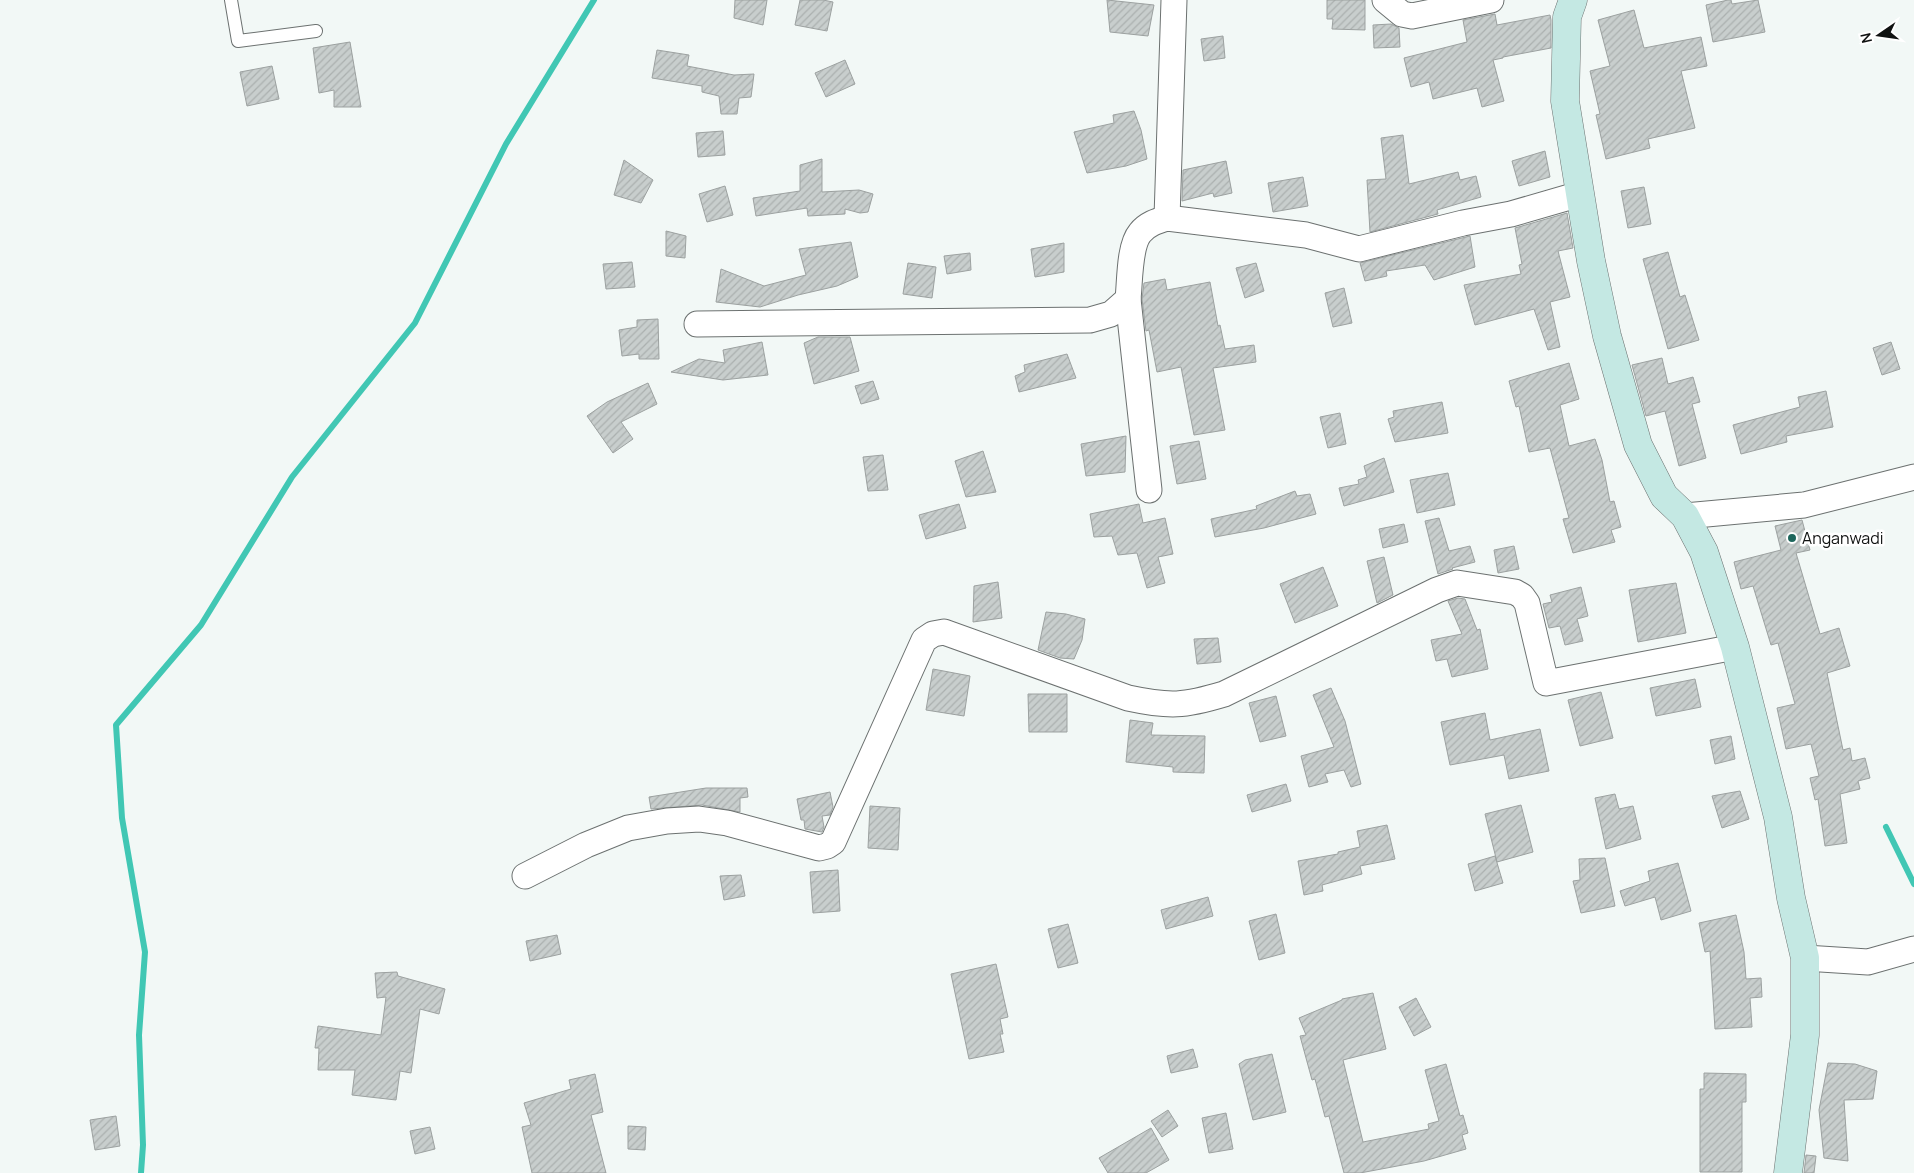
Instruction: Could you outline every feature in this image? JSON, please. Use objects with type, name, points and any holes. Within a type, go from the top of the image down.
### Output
[{"type":"main road","points":[[1574,0],[1567,17],[1565,100],[1591,261],[1607,336],[1638,445],[1664,496],[1685,516],[1704,552],[1735,647],[1778,817],[1791,898],[1805,958],[1805,1035],[1788,1173]]},
{"type":"street","points":[[1167,218],[1174,0]]},
{"type":"street","points":[[1386,0],[1402,14],[1412,16],[1491,0]]},
{"type":"street","points":[[1149,490],[1128,299],[1132,252],[1139,234],[1153,222],[1167,218],[1306,235],[1359,249],[1464,223],[1511,214],[1580,194]]},
{"type":"street","points":[[697,324],[1090,320],[1111,314],[1128,299]]},
{"type":"street","points":[[1685,516],[1804,505],[1914,477]]},
{"type":"street","points":[[525,876],[628,828],[667,821],[699,819],[727,823],[819,848],[827,846],[833,842],[924,640],[933,634],[944,632],[1128,698],[1156,704],[1177,705],[1197,702],[1224,694],[1437,590],[1457,583],[1515,592],[1522,596],[1527,603],[1546,683],[1735,647]]},
{"type":"street","points":[[1805,958],[1868,962],[1914,949]]},
{"type":"lane","points":[[231,0],[238,41],[316,31]]},
{"type":"building","points":[[735,0],[767,0],[763,25],[734,18]]},
{"type":"building","points":[[800,0],[833,2],[827,31],[795,25]]},
{"type":"building","points":[[1107,0],[1154,5],[1148,36],[1110,32]]},
{"type":"building","points":[[1327,0],[1365,0],[1365,30],[1332,29],[1333,19],[1327,19]]},
{"type":"building","points":[[1731,0],[1732,4],[1758,0],[1765,32],[1713,42],[1706,5]]},
{"type":"building","points":[[1634,10],[1644,48],[1701,37],[1707,66],[1681,71],[1695,128],[1648,139],[1650,148],[1606,159],[1596,115],[1600,114],[1590,71],[1610,66],[1598,20]]},
{"type":"building","points":[[1495,14],[1497,25],[1550,15],[1551,20],[1551,48],[1493,60],[1504,101],[1482,107],[1477,88],[1433,99],[1429,82],[1411,87],[1404,58],[1467,42],[1463,20]]},
{"type":"building","points":[[1391,24],[1399,28],[1400,47],[1374,48],[1373,25]]},
{"type":"building","points":[[1223,36],[1225,58],[1204,61],[1201,39]]},
{"type":"building","points":[[350,42],[361,107],[334,107],[334,90],[319,93],[313,48]]},
{"type":"building","points":[[657,50],[689,55],[687,66],[734,75],[754,74],[751,97],[739,98],[737,114],[721,114],[719,96],[702,92],[702,86],[652,78]]},
{"type":"building","points":[[845,60],[855,84],[826,97],[815,73]]},
{"type":"building","points":[[272,66],[279,99],[247,106],[240,72]]},
{"type":"building","points":[[1134,111],[1141,130],[1147,159],[1126,166],[1087,173],[1074,132],[1114,123],[1113,115]]},
{"type":"building","points":[[723,131],[725,155],[698,157],[696,133]]},
{"type":"building","points":[[1403,135],[1409,184],[1458,172],[1460,180],[1476,176],[1481,197],[1437,210],[1438,214],[1370,232],[1367,180],[1386,179],[1381,138]]},
{"type":"building","points":[[1545,151],[1550,177],[1519,186],[1512,161]]},
{"type":"building","points":[[822,159],[822,192],[859,190],[873,194],[868,212],[860,213],[845,209],[845,214],[808,216],[807,208],[756,216],[753,198],[800,191],[800,165]]},
{"type":"building","points":[[624,160],[653,180],[641,203],[614,195]]},
{"type":"building","points":[[1226,161],[1232,193],[1214,197],[1213,193],[1182,201],[1183,170]]},
{"type":"building","points":[[1303,177],[1308,206],[1273,212],[1268,183]]},
{"type":"building","points":[[725,186],[733,215],[707,222],[699,194]]},
{"type":"building","points":[[1644,187],[1651,224],[1628,228],[1621,191]]},
{"type":"building","points":[[1567,213],[1573,248],[1558,251],[1570,297],[1550,302],[1560,347],[1548,350],[1534,309],[1475,325],[1464,285],[1521,274],[1519,265],[1522,264],[1515,228]]},
{"type":"building","points":[[666,231],[686,236],[685,258],[666,256]]},
{"type":"building","points":[[1470,236],[1475,267],[1434,280],[1425,265],[1386,271],[1387,276],[1365,281],[1360,263]]},
{"type":"building","points":[[851,242],[858,277],[837,286],[798,295],[760,307],[716,302],[721,269],[764,286],[806,275],[799,249]]},
{"type":"building","points":[[1064,243],[1064,272],[1035,277],[1031,249]]},
{"type":"building","points":[[1668,252],[1680,297],[1685,295],[1699,340],[1668,349],[1643,259]]},
{"type":"building","points":[[970,253],[971,270],[947,274],[944,256]]},
{"type":"building","points":[[632,262],[635,287],[606,289],[603,264]]},
{"type":"building","points":[[908,263],[936,267],[932,298],[903,294]]},
{"type":"building","points":[[1256,263],[1264,291],[1245,298],[1236,268]]},
{"type":"building","points":[[1165,279],[1167,290],[1210,282],[1218,326],[1220,325],[1225,349],[1254,345],[1256,362],[1213,368],[1225,430],[1194,435],[1181,367],[1157,372],[1149,330],[1146,331],[1142,299],[1144,283]]},
{"type":"building","points":[[1344,288],[1352,323],[1333,327],[1325,293]]},
{"type":"building","points":[[658,319],[659,359],[639,359],[639,354],[622,356],[619,330],[637,327],[637,320]]},
{"type":"building","points":[[818,337],[850,337],[859,371],[814,384],[804,343]]},
{"type":"building","points":[[762,342],[768,375],[723,380],[671,372],[699,359],[725,363],[723,350]]},
{"type":"building","points":[[1891,342],[1900,369],[1882,375],[1873,348]]},
{"type":"building","points":[[1067,354],[1076,378],[1019,392],[1015,376],[1025,372],[1024,365]]},
{"type":"building","points":[[1662,358],[1668,384],[1693,377],[1700,402],[1692,404],[1706,458],[1679,466],[1665,411],[1646,416],[1632,365]]},
{"type":"building","points":[[1569,363],[1579,399],[1560,405],[1569,446],[1595,439],[1602,460],[1610,502],[1614,501],[1621,527],[1611,530],[1615,542],[1573,553],[1563,519],[1569,518],[1550,448],[1529,452],[1519,406],[1516,407],[1509,381]]},
{"type":"building","points":[[873,381],[879,399],[861,404],[855,386]]},
{"type":"building","points":[[648,383],[657,404],[621,422],[633,439],[613,453],[587,416],[607,402]]},
{"type":"building","points":[[1826,391],[1833,427],[1786,436],[1787,442],[1741,454],[1733,425],[1800,407],[1798,397]]},
{"type":"building","points":[[1442,402],[1448,433],[1395,442],[1388,419],[1394,417],[1393,411]]},
{"type":"building","points":[[1340,413],[1346,444],[1328,448],[1320,417]]},
{"type":"building","points":[[1126,436],[1125,472],[1086,476],[1081,444]]},
{"type":"building","points":[[1199,441],[1206,479],[1177,484],[1170,446]]},
{"type":"building","points":[[983,451],[996,492],[966,497],[955,461]]},
{"type":"building","points":[[883,455],[888,490],[868,491],[863,457]]},
{"type":"building","points":[[1384,458],[1394,492],[1344,506],[1339,488],[1359,484],[1358,480],[1367,477],[1364,466]]},
{"type":"building","points":[[1448,473],[1455,505],[1417,513],[1410,480]]},
{"type":"building","points":[[1295,491],[1297,496],[1310,494],[1316,514],[1264,528],[1215,537],[1211,519],[1257,509],[1256,506]]},
{"type":"building","points":[[959,504],[966,528],[926,539],[919,515]]},
{"type":"building","points":[[1139,504],[1143,523],[1165,518],[1173,554],[1158,557],[1165,583],[1147,588],[1137,553],[1118,555],[1112,536],[1094,537],[1090,514]]},
{"type":"building","points":[[1439,518],[1449,551],[1470,546],[1475,562],[1438,574],[1425,521]]},
{"type":"building","points":[[1802,520],[1810,550],[1796,553],[1820,634],[1839,628],[1850,666],[1827,673],[1843,750],[1850,748],[1852,761],[1865,758],[1870,778],[1858,781],[1860,789],[1840,794],[1847,843],[1825,846],[1818,799],[1815,800],[1810,778],[1819,776],[1811,744],[1786,749],[1777,708],[1795,704],[1778,643],[1771,645],[1753,586],[1741,589],[1734,562],[1781,550],[1775,526]]},
{"type":"building","points":[[1404,524],[1408,542],[1383,548],[1379,529]]},
{"type":"building","points":[[1514,546],[1519,569],[1498,573],[1494,550]]},
{"type":"building","points":[[1384,557],[1393,595],[1377,603],[1367,561]]},
{"type":"building","points":[[1323,567],[1338,606],[1295,623],[1280,584]]},
{"type":"building","points":[[998,582],[1002,618],[973,622],[974,586]]},
{"type":"building","points":[[1676,583],[1686,633],[1638,642],[1629,590]]},
{"type":"building","points":[[1581,587],[1588,616],[1577,619],[1583,641],[1565,645],[1560,626],[1549,628],[1543,604],[1552,602],[1550,595]]},
{"type":"building","points":[[1458,598],[1465,599],[1477,630],[1480,629],[1488,669],[1452,677],[1447,659],[1436,661],[1431,640],[1462,634],[1448,601]]},
{"type":"building","points":[[1046,612],[1066,614],[1085,619],[1082,640],[1074,659],[1060,658],[1038,650]]},
{"type":"building","points":[[1218,638],[1221,662],[1197,664],[1194,639]]},
{"type":"building","points":[[933,669],[970,676],[964,716],[926,710]]},
{"type":"building","points":[[1695,679],[1701,707],[1656,716],[1650,688]]},
{"type":"building","points":[[1331,688],[1345,721],[1361,784],[1351,787],[1344,770],[1325,774],[1328,782],[1309,787],[1301,756],[1334,747],[1313,695]]},
{"type":"building","points":[[1601,692],[1613,738],[1580,746],[1568,700]]},
{"type":"building","points":[[1028,694],[1067,694],[1067,732],[1029,732]]},
{"type":"building","points":[[1276,696],[1286,736],[1260,742],[1249,703]]},
{"type":"building","points":[[1485,713],[1490,740],[1540,729],[1549,771],[1509,779],[1504,755],[1450,765],[1441,722]]},
{"type":"building","points":[[1130,720],[1153,723],[1151,735],[1205,736],[1204,773],[1173,772],[1173,767],[1126,762]]},
{"type":"building","points":[[1731,736],[1735,759],[1715,764],[1710,740]]},
{"type":"building","points":[[1286,784],[1291,801],[1252,812],[1247,795]]},
{"type":"building","points":[[706,788],[747,788],[748,797],[740,798],[740,812],[702,805],[651,809],[649,797]]},
{"type":"building","points":[[1740,791],[1749,819],[1722,828],[1712,796]]},
{"type":"building","points":[[830,792],[833,807],[830,815],[822,816],[824,827],[822,832],[805,829],[804,820],[801,820],[797,799]]},
{"type":"building","points":[[1615,794],[1619,809],[1633,806],[1641,839],[1606,849],[1595,798]]},
{"type":"building","points":[[1521,805],[1533,852],[1497,862],[1485,814]]},
{"type":"building","points":[[870,806],[900,808],[898,850],[868,848]]},
{"type":"building","points":[[1387,825],[1395,859],[1360,866],[1362,874],[1322,885],[1323,891],[1304,895],[1298,861],[1338,854],[1338,852],[1360,847],[1357,831]]},
{"type":"building","points":[[1495,856],[1503,883],[1475,891],[1468,864]]},
{"type":"building","points":[[1605,858],[1615,906],[1581,913],[1573,881],[1580,880],[1579,859]]},
{"type":"building","points":[[1678,863],[1691,911],[1661,920],[1655,897],[1625,906],[1620,891],[1650,881],[1648,871]]},
{"type":"building","points":[[838,870],[840,911],[813,913],[810,872]]},
{"type":"building","points":[[741,875],[745,896],[724,900],[720,876]]},
{"type":"building","points":[[1208,897],[1213,916],[1166,929],[1161,910]]},
{"type":"building","points":[[1276,914],[1285,953],[1259,960],[1249,921]]},
{"type":"building","points":[[1736,915],[1744,952],[1746,979],[1761,978],[1762,997],[1750,998],[1752,1027],[1715,1029],[1710,951],[1705,952],[1699,923]]},
{"type":"building","points":[[1068,924],[1078,963],[1058,968],[1048,929]]},
{"type":"building","points":[[557,935],[561,954],[530,961],[526,941]]},
{"type":"building","points":[[996,964],[1008,1017],[1000,1019],[1003,1034],[1000,1034],[1004,1052],[969,1059],[951,974]]},
{"type":"building","points":[[397,972],[398,976],[445,989],[439,1014],[420,1009],[411,1073],[400,1071],[396,1100],[352,1095],[355,1070],[318,1070],[319,1048],[315,1048],[318,1026],[381,1035],[386,997],[377,998],[375,973]]},
{"type":"building","points":[[1373,993],[1386,1049],[1343,1060],[1363,1142],[1429,1129],[1428,1124],[1439,1121],[1425,1070],[1446,1064],[1460,1116],[1463,1115],[1468,1133],[1462,1135],[1466,1149],[1424,1161],[1360,1173],[1344,1173],[1329,1116],[1325,1117],[1315,1079],[1312,1080],[1300,1036],[1306,1035],[1299,1018],[1342,999]]},
{"type":"building","points":[[1416,998],[1431,1027],[1414,1036],[1399,1007]]},
{"type":"building","points":[[1193,1049],[1198,1067],[1171,1073],[1167,1056]]},
{"type":"building","points":[[1272,1054],[1286,1112],[1253,1120],[1239,1064],[1245,1060]]},
{"type":"building","points":[[1828,1063],[1855,1064],[1877,1071],[1873,1099],[1844,1100],[1848,1161],[1824,1158],[1819,1110]]},
{"type":"building","points":[[1704,1073],[1746,1074],[1746,1102],[1742,1102],[1742,1172],[1700,1172],[1700,1089],[1704,1089]]},
{"type":"building","points":[[595,1074],[603,1112],[591,1115],[606,1173],[532,1173],[522,1127],[531,1125],[524,1103],[571,1089],[569,1080]]},
{"type":"building","points":[[1168,1110],[1178,1126],[1162,1137],[1151,1121]]},
{"type":"building","points":[[1226,1113],[1233,1149],[1209,1153],[1202,1118]]},
{"type":"building","points":[[116,1116],[120,1146],[95,1150],[90,1120]]},
{"type":"building","points":[[628,1126],[646,1127],[645,1150],[628,1149]]},
{"type":"building","points":[[430,1127],[435,1149],[415,1154],[410,1131]]},
{"type":"building","points":[[1151,1128],[1169,1160],[1146,1173],[1108,1173],[1099,1158]]},
{"type":"building","points":[[1806,1155],[1816,1156],[1814,1173],[1804,1173]]},
{"type":"waterway","points":[[141,1173],[143,1145],[139,1035],[145,952],[122,818],[116,725],[201,625],[292,477],[415,323],[506,144],[594,0]]},
{"type":"waterway","points":[[1886,827],[1914,884]]},
{"type":"place","name":"Anganwadi","points":[[1792,538]]}]
